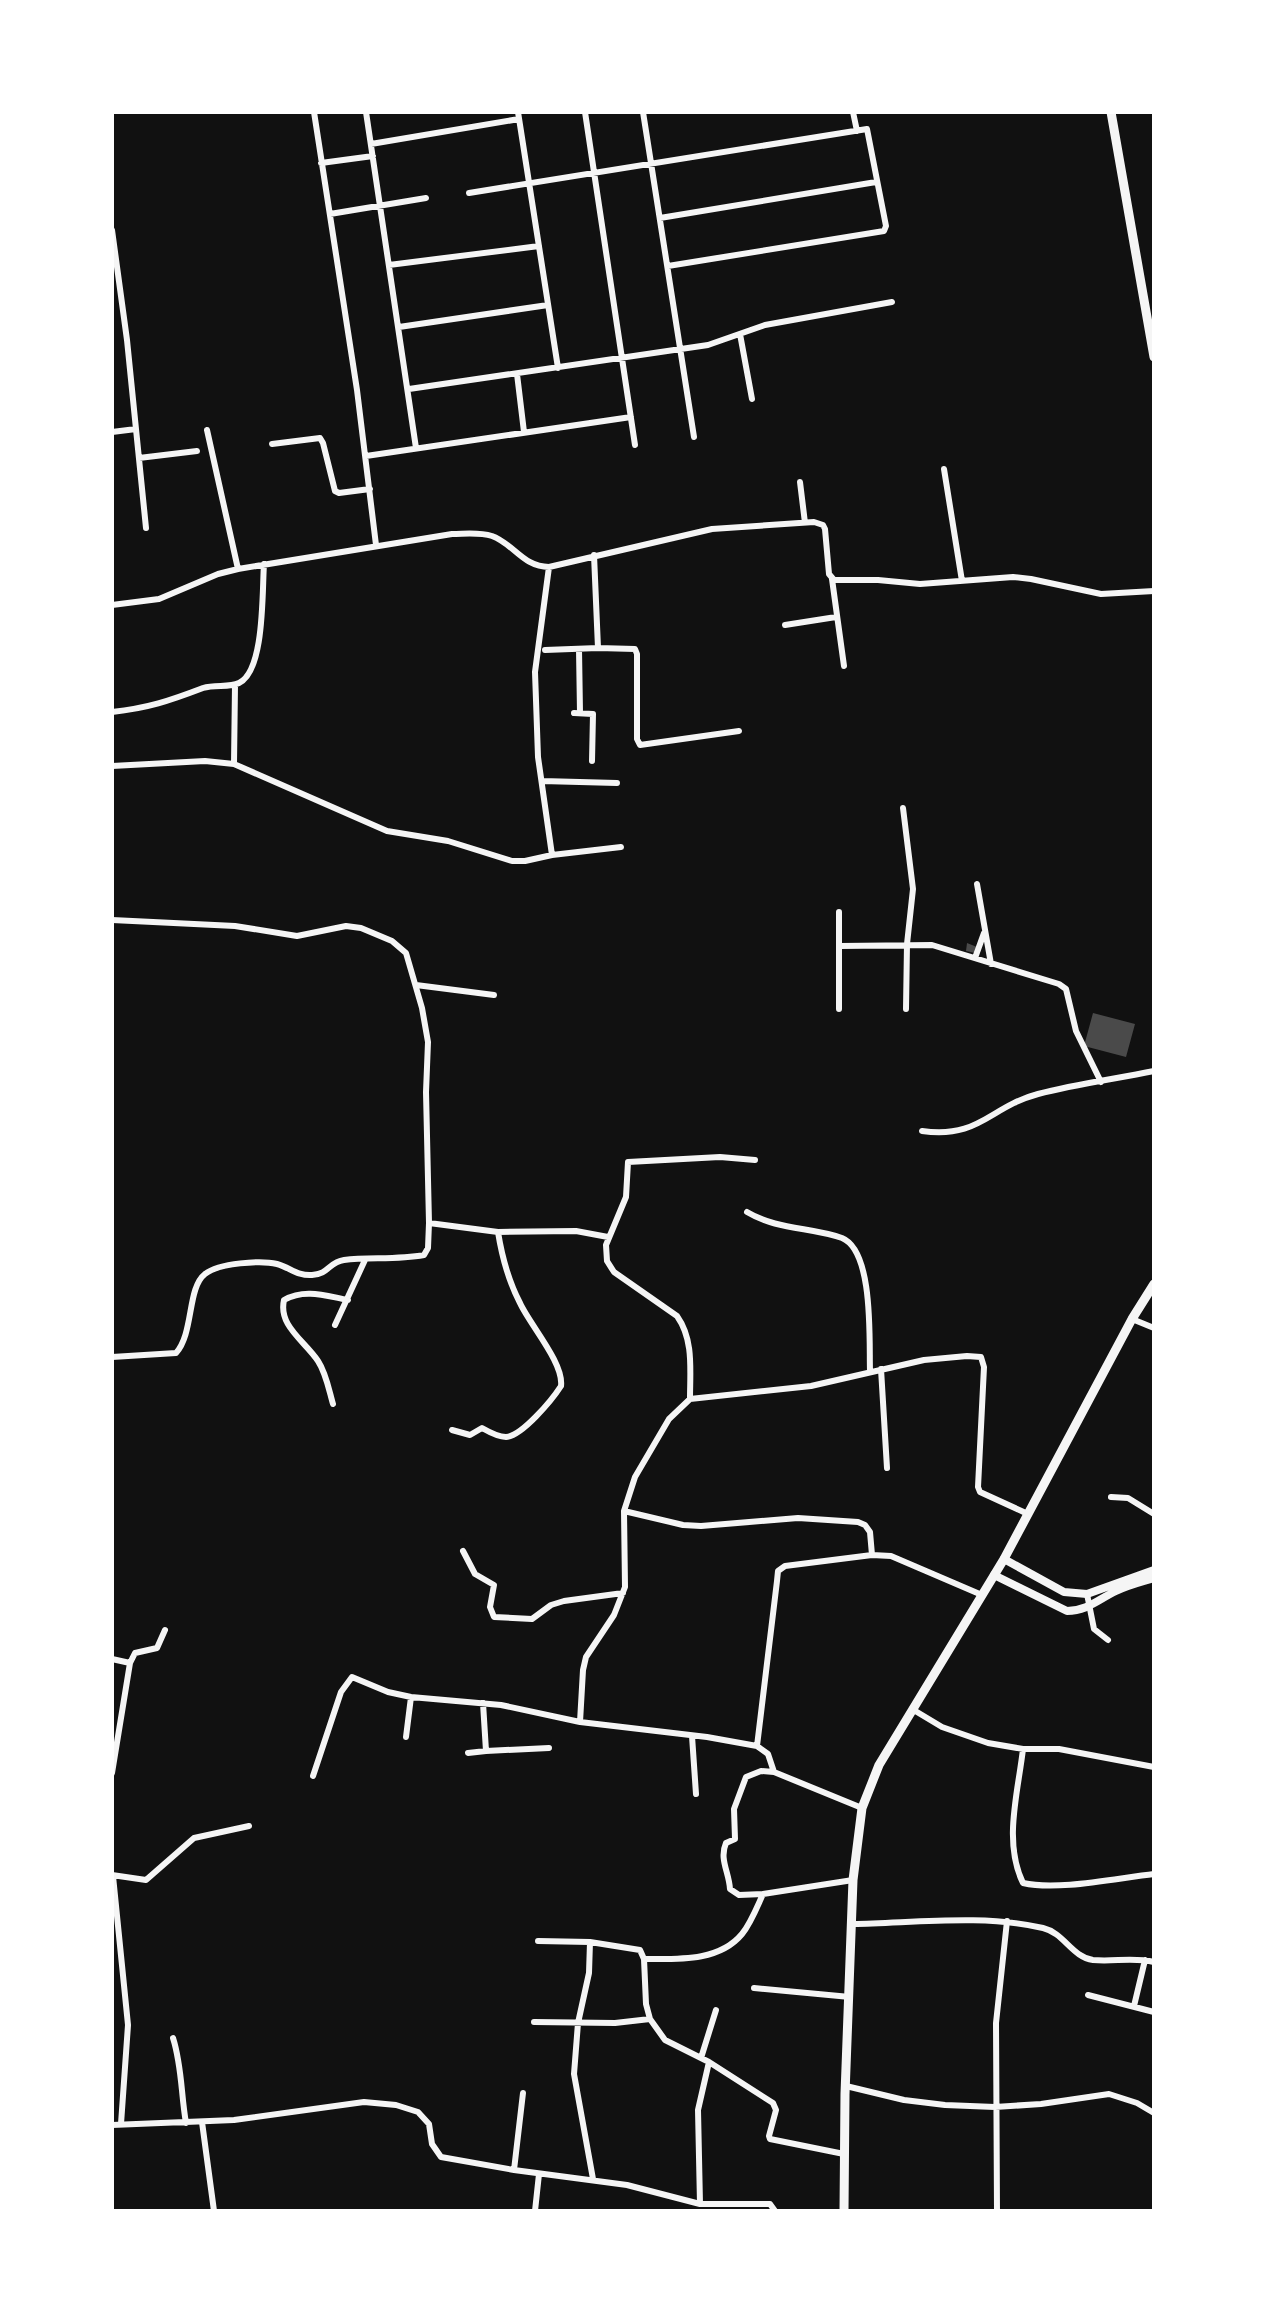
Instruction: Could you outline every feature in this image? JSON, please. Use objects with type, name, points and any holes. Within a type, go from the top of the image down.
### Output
[{"type":"main road","points":[[1111,112],[1152,329],[1154,357]]},
{"type":"main road","points":[[844,2211],[853,1880],[862,1808],[879,1765],[1004,1559],[1132,1319],[1154,1284]]},
{"type":"street","points":[[314,112],[366,456],[376,545]]},
{"type":"street","points":[[366,112],[416,448]]},
{"type":"street","points":[[585,112],[635,445]]},
{"type":"street","points":[[654,112],[643,113],[694,437]]},
{"type":"street","points":[[853,112],[857,131]]},
{"type":"street","points":[[371,144],[519,115],[558,368]]},
{"type":"street","points":[[469,193],[867,129],[886,226],[884,231],[668,266]]},
{"type":"street","points":[[321,163],[373,156]]},
{"type":"street","points":[[660,218],[876,182]]},
{"type":"street","points":[[330,214],[426,198]]},
{"type":"street","points":[[112,230],[127,340],[146,528]]},
{"type":"street","points":[[389,265],[539,246]]},
{"type":"street","points":[[409,389],[719,342],[765,325],[892,302]]},
{"type":"street","points":[[399,327],[548,305]]},
{"type":"street","points":[[740,334],[752,399]]},
{"type":"street","points":[[517,374],[524,432]]},
{"type":"street","points":[[366,456],[631,417]]},
{"type":"street","points":[[112,432],[136,429]]},
{"type":"street","points":[[207,430],[238,569]]},
{"type":"street","points":[[272,444],[320,438],[335,491],[370,489]]},
{"type":"street","points":[[139,458],[197,451]]},
{"type":"street","points":[[944,469],[962,581]]},
{"type":"street","points":[[800,482],[805,523]]},
{"type":"street","points":[[112,605],[159,599],[218,574],[238,569],[376,545],[476,533],[503,542],[537,567],[549,567],[712,529],[819,523],[825,529],[844,666]]},
{"type":"street","points":[[594,555],[598,648]]},
{"type":"street","points":[[112,712],[151,708],[217,684],[235,685],[243,681],[251,672],[257,653],[264,564]]},
{"type":"street","points":[[549,567],[535,672],[538,757],[552,855]]},
{"type":"street","points":[[832,579],[920,584],[1013,577],[1101,594],[1154,591]]},
{"type":"street","points":[[785,625],[836,617]]},
{"type":"street","points":[[579,649],[577,713],[593,714],[592,761]]},
{"type":"street","points":[[545,650],[635,649],[637,739],[640,745],[739,731]]},
{"type":"street","points":[[234,764],[235,685]]},
{"type":"street","points":[[112,766],[205,761],[234,764],[387,831],[448,841],[512,861],[621,847]]},
{"type":"street","points":[[542,781],[617,783]]},
{"type":"street","points":[[903,808],[913,889],[907,944],[906,1009]]},
{"type":"street","points":[[977,884],[991,964]]},
{"type":"street","points":[[839,912],[839,1009]]},
{"type":"street","points":[[112,920],[235,926],[297,936],[346,926],[361,928],[392,941],[406,953],[428,1042],[429,1223],[428,1248],[424,1255],[339,1261],[324,1273],[314,1275],[296,1274],[283,1266],[268,1263],[214,1269],[199,1282],[185,1343],[176,1353],[112,1357]]},
{"type":"street","points":[[975,958],[985,930]]},
{"type":"street","points":[[840,946],[936,946],[1059,984],[1066,989],[1076,1031],[1101,1082]]},
{"type":"street","points":[[416,985],[494,995]]},
{"type":"street","points":[[922,1131],[944,1134],[967,1129],[1027,1098],[1154,1071]]},
{"type":"street","points":[[690,1399],[687,1333],[677,1316],[609,1268],[605,1253],[608,1237],[626,1197],[628,1162],[720,1157],[755,1160]]},
{"type":"street","points":[[747,1212],[773,1225],[842,1238],[855,1246],[865,1280],[870,1371]]},
{"type":"street","points":[[429,1223],[498,1232],[576,1231],[608,1237]]},
{"type":"street","points":[[452,1430],[470,1435],[482,1428],[500,1437],[511,1436],[524,1427],[561,1386],[552,1356],[526,1316],[510,1280],[498,1232]]},
{"type":"street","points":[[335,1325],[365,1260]]},
{"type":"street","points":[[333,1404],[316,1358],[285,1321],[282,1310],[284,1300],[309,1292],[348,1300]]},
{"type":"street","points":[[1132,1319],[1154,1328]]},
{"type":"street","points":[[580,1722],[586,1657],[614,1615],[623,1593],[624,1511],[635,1477],[669,1419],[690,1399],[811,1386],[924,1360],[981,1357],[984,1367],[978,1487],[980,1492],[1028,1514]]},
{"type":"street","points":[[881,1369],[887,1468]]},
{"type":"street","points":[[1111,1497],[1128,1498],[1154,1514]]},
{"type":"street","points":[[624,1511],[683,1525],[701,1526],[798,1518],[858,1522],[870,1532],[872,1555]]},
{"type":"street","points":[[463,1551],[475,1574],[494,1585],[490,1607],[494,1617],[532,1619],[551,1605],[564,1601],[623,1593]]},
{"type":"street","points":[[757,1746],[778,1571],[785,1566],[872,1555],[891,1556],[982,1595]]},
{"type":"street","points":[[1004,1559],[1064,1592],[1087,1594],[1154,1570]]},
{"type":"street","points":[[994,1575],[1067,1611],[1090,1607],[1118,1590],[1154,1578]]},
{"type":"street","points":[[1087,1594],[1094,1629],[1108,1640]]},
{"type":"street","points":[[112,1773],[130,1663],[135,1653],[157,1648],[165,1630]]},
{"type":"street","points":[[112,1659],[130,1663]]},
{"type":"street","points":[[313,1776],[341,1692],[349,1678],[411,1697],[520,1708],[580,1722],[757,1746],[768,1754],[774,1772]]},
{"type":"street","points":[[406,1737],[411,1697]]},
{"type":"street","points":[[483,1703],[486,1751]]},
{"type":"street","points":[[912,1709],[960,1734],[988,1743],[1023,1749],[1059,1749],[1154,1767]]},
{"type":"street","points":[[112,1722],[121,1723]]},
{"type":"street","points":[[692,1736],[696,1794]]},
{"type":"street","points":[[468,1753],[549,1748]]},
{"type":"street","points":[[1023,1749],[1012,1842],[1014,1860],[1023,1883],[1036,1886],[1154,1874]]},
{"type":"street","points":[[853,1880],[763,1894],[733,1893],[729,1873],[723,1863],[723,1850],[726,1843],[735,1839],[734,1809],[746,1777],[761,1771],[774,1772],[862,1808]]},
{"type":"street","points":[[121,2124],[128,2025],[112,1876],[146,1880],[194,1838],[249,1826]]},
{"type":"street","points":[[644,1959],[685,1959],[729,1945],[742,1934],[763,1894]]},
{"type":"street","points":[[853,1924],[1007,1921],[1058,1934],[1080,1955],[1092,1960],[1154,1962]]},
{"type":"street","points":[[997,2211],[996,2023],[1007,1921]]},
{"type":"street","points":[[538,1941],[590,1942],[640,1950],[644,1959],[646,2004],[650,2019],[665,2040],[709,2062],[774,2105],[776,2110],[768,2136],[771,2140],[844,2154]]},
{"type":"street","points":[[590,1942],[589,1973],[578,2023],[574,2074],[593,2179]]},
{"type":"street","points":[[1134,2006],[1145,1960]]},
{"type":"street","points":[[754,1988],[850,1997]]},
{"type":"street","points":[[1088,1995],[1154,2012]]},
{"type":"street","points":[[701,2058],[716,2010]]},
{"type":"street","points":[[534,2022],[636,2022],[650,2019]]},
{"type":"street","points":[[173,2038],[179,2060],[186,2123]]},
{"type":"street","points":[[700,2204],[698,2110],[709,2062]]},
{"type":"street","points":[[846,2086],[918,2102],[995,2107],[1109,2094],[1137,2103],[1154,2113]]},
{"type":"street","points":[[514,2170],[523,2093]]},
{"type":"street","points":[[112,2125],[269,2116],[364,2102],[396,2105],[418,2112],[428,2121],[432,2144],[441,2157],[643,2188],[700,2204],[770,2204],[775,2211]]},
{"type":"street","points":[[202,2122],[214,2211]]},
{"type":"street","points":[[535,2211],[539,2174]]},
{"type":"building","points":[[967,943],[977,947],[975,953],[966,951]]},
{"type":"building","points":[[1093,1013],[1135,1024],[1126,1057],[1084,1046]]}]
